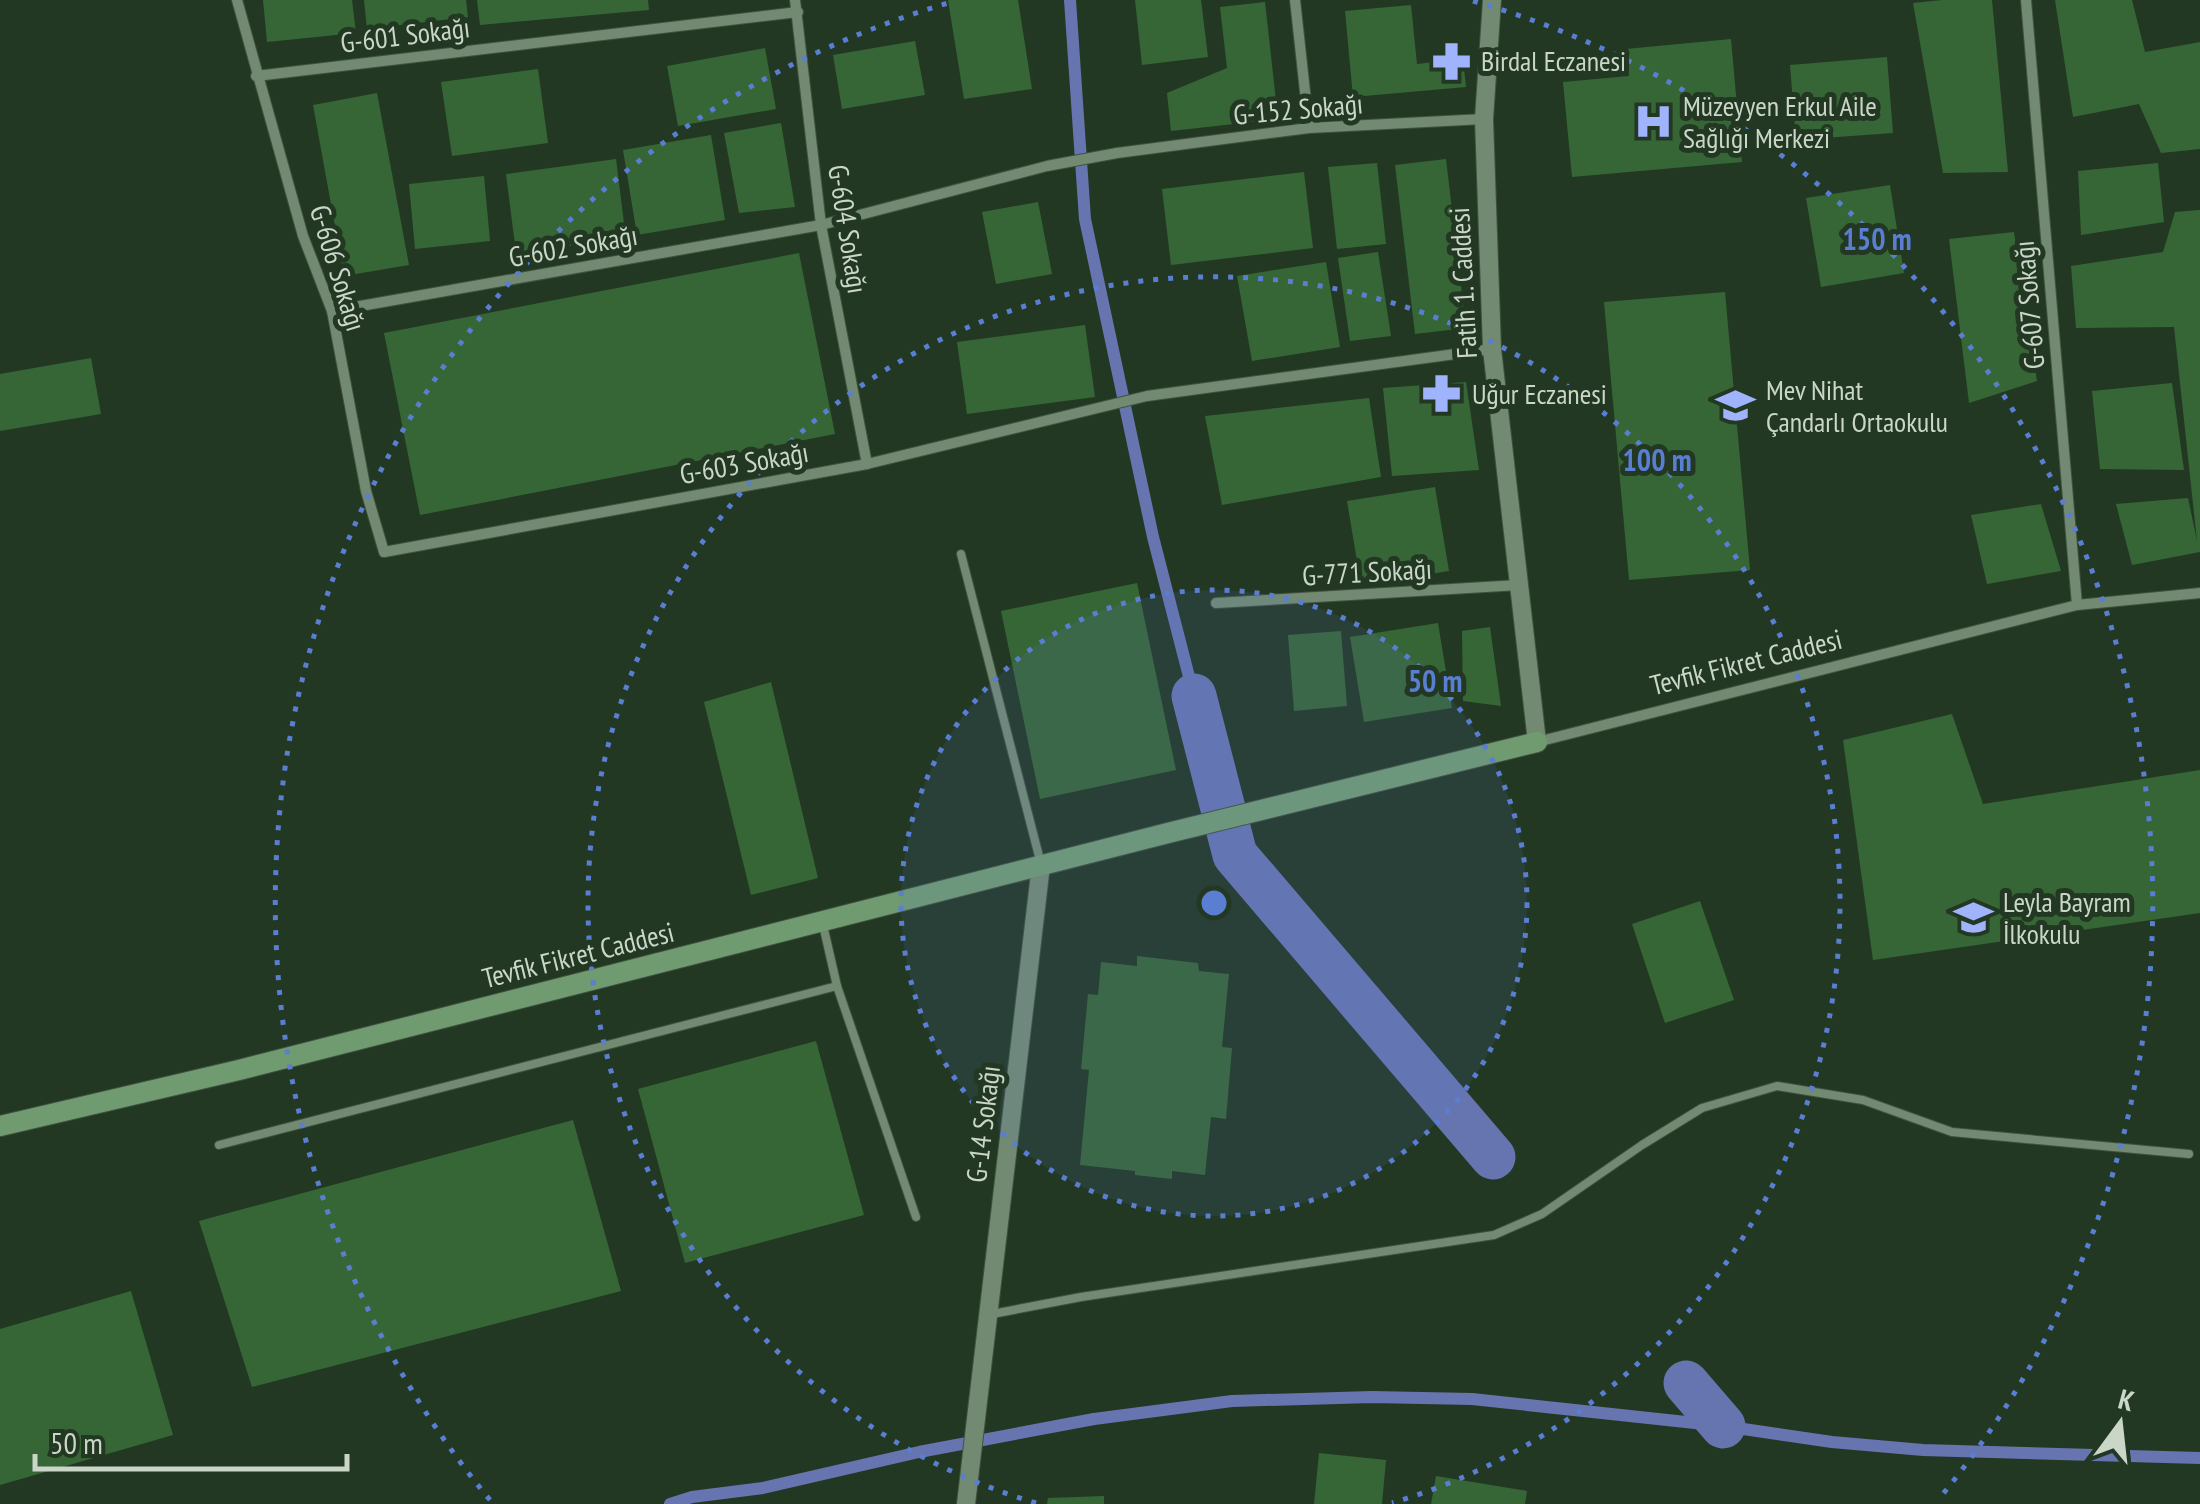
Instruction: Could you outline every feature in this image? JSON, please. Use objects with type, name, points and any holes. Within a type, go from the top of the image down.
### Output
[{"type":"main road","name":"Tevfik Fikret Caddesi","points":[[0,1126],[258,1066],[1538,742]]},
{"type":"street","name":"G-606 Sokağı","points":[[237,0],[303,236],[332,310],[366,491],[384,552]]},
{"type":"street","points":[[1295,0],[1309,128]]},
{"type":"street","name":"Fatih 1. Caddesi","points":[[1492,0],[1484,118],[1492,349],[1538,742]]},
{"type":"street","name":"G-607 Sokağı","points":[[2026,0],[2077,606]]},
{"type":"street","name":"G-601 Sokağı","points":[[256,76],[797,6]]},
{"type":"street","name":"G-604 Sokağı","points":[[797,6],[822,225],[867,464]]},
{"type":"street","name":"G-152 Sokağı","points":[[822,225],[1117,152],[1309,128],[1484,118]]},
{"type":"street","name":"G-602 Sokağı","points":[[332,310],[822,225]]},
{"type":"street","name":"G-603 Sokağı","points":[[384,552],[867,464],[1147,396],[1492,349]]},
{"type":"street","name":"G-771 Sokağı","points":[[1216,604],[1520,586]]},
{"type":"street","name":"Tevfik Fikret Caddesi","points":[[1538,742],[2077,606],[2200,592]]},
{"type":"street","name":"G-14 Sokağı","points":[[966,1504],[1042,865]]},
{"type":"lane","points":[[961,554],[1042,865]]},
{"type":"lane","points":[[822,922],[837,986],[916,1217]]},
{"type":"lane","points":[[219,1145],[837,986]]},
{"type":"lane","points":[[987,1316],[1081,1297],[1494,1235],[1542,1214],[1702,1108],[1777,1086],[1863,1100],[1952,1132],[2188,1154]]},
{"type":"building","points":[[263,0],[352,0],[356,33],[267,42]]},
{"type":"building","points":[[364,0],[466,0],[468,17],[367,29]]},
{"type":"building","points":[[477,0],[648,0],[649,10],[480,25]]},
{"type":"building","points":[[948,0],[1018,0],[1032,89],[964,99]]},
{"type":"building","points":[[1135,0],[1201,0],[1208,57],[1142,65]]},
{"type":"building","points":[[1992,0],[2008,172],[1943,173],[1913,3]]},
{"type":"building","points":[[2055,0],[2132,0],[2145,52],[2200,42],[2200,149],[2161,153],[2139,104],[2073,117]]},
{"type":"building","points":[[1265,2],[1278,119],[1171,131],[1167,93],[1227,68],[1220,7]]},
{"type":"building","points":[[1411,5],[1417,64],[1463,59],[1466,87],[1353,97],[1345,11]]},
{"type":"building","name":"Müzeyyen Erkul Aile Sağlığı Merkezi","points":[[1731,39],[1742,162],[1572,177],[1563,82],[1629,76],[1626,49]]},
{"type":"building","points":[[915,41],[925,95],[842,109],[833,55]]},
{"type":"building","points":[[765,48],[776,109],[678,126],[667,66]]},
{"type":"building","points":[[1887,57],[1893,133],[1796,140],[1790,65]]},
{"type":"building","points":[[538,69],[548,143],[452,156],[441,82]]},
{"type":"building","points":[[377,93],[409,265],[344,276],[313,105]]},
{"type":"building","points":[[781,123],[795,207],[739,213],[724,133]]},
{"type":"building","points":[[711,135],[725,220],[637,235],[623,150]]},
{"type":"building","points":[[616,159],[626,239],[516,253],[506,174]]},
{"type":"building","points":[[1446,159],[1466,328],[1415,334],[1395,165]]},
{"type":"building","points":[[1377,163],[1386,244],[1337,249],[1328,167]]},
{"type":"building","points":[[2158,163],[2164,222],[2081,235],[2078,171]]},
{"type":"building","points":[[1304,172],[1313,248],[1171,265],[1162,189]]},
{"type":"building","points":[[484,176],[490,241],[415,249],[409,184]]},
{"type":"building","points":[[1890,185],[1904,273],[1821,287],[1806,198]]},
{"type":"building","points":[[1038,202],[1052,274],[996,284],[982,212]]},
{"type":"building","points":[[2200,210],[2200,552],[2132,565],[2116,504],[2188,498],[2197,541],[2174,327],[2076,328],[2071,266],[2163,252],[2175,212]]},
{"type":"building","points":[[2014,232],[2037,381],[1969,403],[1949,239]]},
{"type":"building","points":[[1378,252],[1391,336],[1350,341],[1338,258]]},
{"type":"building","points":[[799,253],[835,434],[420,515],[384,333]]},
{"type":"building","points":[[1326,262],[1340,347],[1252,361],[1237,276]]},
{"type":"building","points":[[1725,292],[1750,570],[1629,580],[1604,302]]},
{"type":"building","points":[[1085,325],[1095,397],[967,414],[957,342]]},
{"type":"building","points":[[91,358],[101,414],[0,431],[0,374]]},
{"type":"building","points":[[1466,382],[1479,470],[1392,476],[1383,388]]},
{"type":"building","points":[[2172,383],[2184,470],[2100,469],[2092,391]]},
{"type":"building","points":[[1369,398],[1381,477],[1222,505],[1205,416]]},
{"type":"building","points":[[1435,487],[1449,571],[1361,585],[1347,501]]},
{"type":"building","points":[[2041,504],[2061,571],[1987,584],[1971,515]]},
{"type":"building","points":[[1137,583],[1176,770],[1040,799],[1001,611]]},
{"type":"building","points":[[1438,623],[1452,708],[1364,722],[1350,637]]},
{"type":"building","points":[[1490,627],[1501,706],[1463,701],[1462,631]]},
{"type":"building","points":[[1341,631],[1347,706],[1294,711],[1288,635]]},
{"type":"building","points":[[771,682],[818,878],[751,895],[704,702]]},
{"type":"building","points":[[1952,714],[1983,804],[2200,770],[2200,913],[1873,960],[1843,740]]},
{"type":"building","points":[[1700,901],[1734,1000],[1665,1023],[1632,924]]},
{"type":"building","points":[[1137,956],[1198,963],[1199,971],[1229,974],[1222,1047],[1232,1048],[1226,1119],[1211,1117],[1205,1175],[1172,1171],[1172,1179],[1080,1165],[1089,1070],[1081,1069],[1088,994],[1098,995],[1101,962],[1137,966]]},
{"type":"building","points":[[816,1041],[864,1215],[685,1263],[638,1089]]},
{"type":"building","points":[[573,1120],[621,1291],[252,1387],[199,1221]]},
{"type":"building","points":[[131,1291],[173,1435],[0,1485],[0,1329]]},
{"type":"building","points":[[1319,1453],[1386,1460],[1382,1504],[1314,1504]]},
{"type":"building","points":[[1436,1476],[1527,1491],[1525,1504],[1431,1504]]},
{"type":"building","points":[[1104,1496],[1104,1504],[1047,1504],[1048,1498]]},
{"type":"waterway","points":[[1070,0],[1085,219],[1153,537],[1194,696]]},
{"type":"waterway","points":[[1194,696],[1235,855],[1493,1157]]},
{"type":"waterway","points":[[1686,1383],[1723,1426]]},
{"type":"waterway","points":[[670,1504],[1094,1419],[1232,1401],[1472,1399],[1923,1450],[2200,1458]]},
{"type":"place","name":"Birdal Eczanesi","points":[[1451,61]]},
{"type":"place","name":"Müzeyyen Erkul Aile Sağlığı Merkezi","points":[[1653,122]]},
{"type":"place","name":"Uğur Eczanesi","points":[[1442,394]]},
{"type":"place","name":"Mev Nihat Çandarlı Ortaokulu","points":[[1736,406]]},
{"type":"place","name":"Leyla Bayram İlkokulu","points":[[1973,918]]}]
